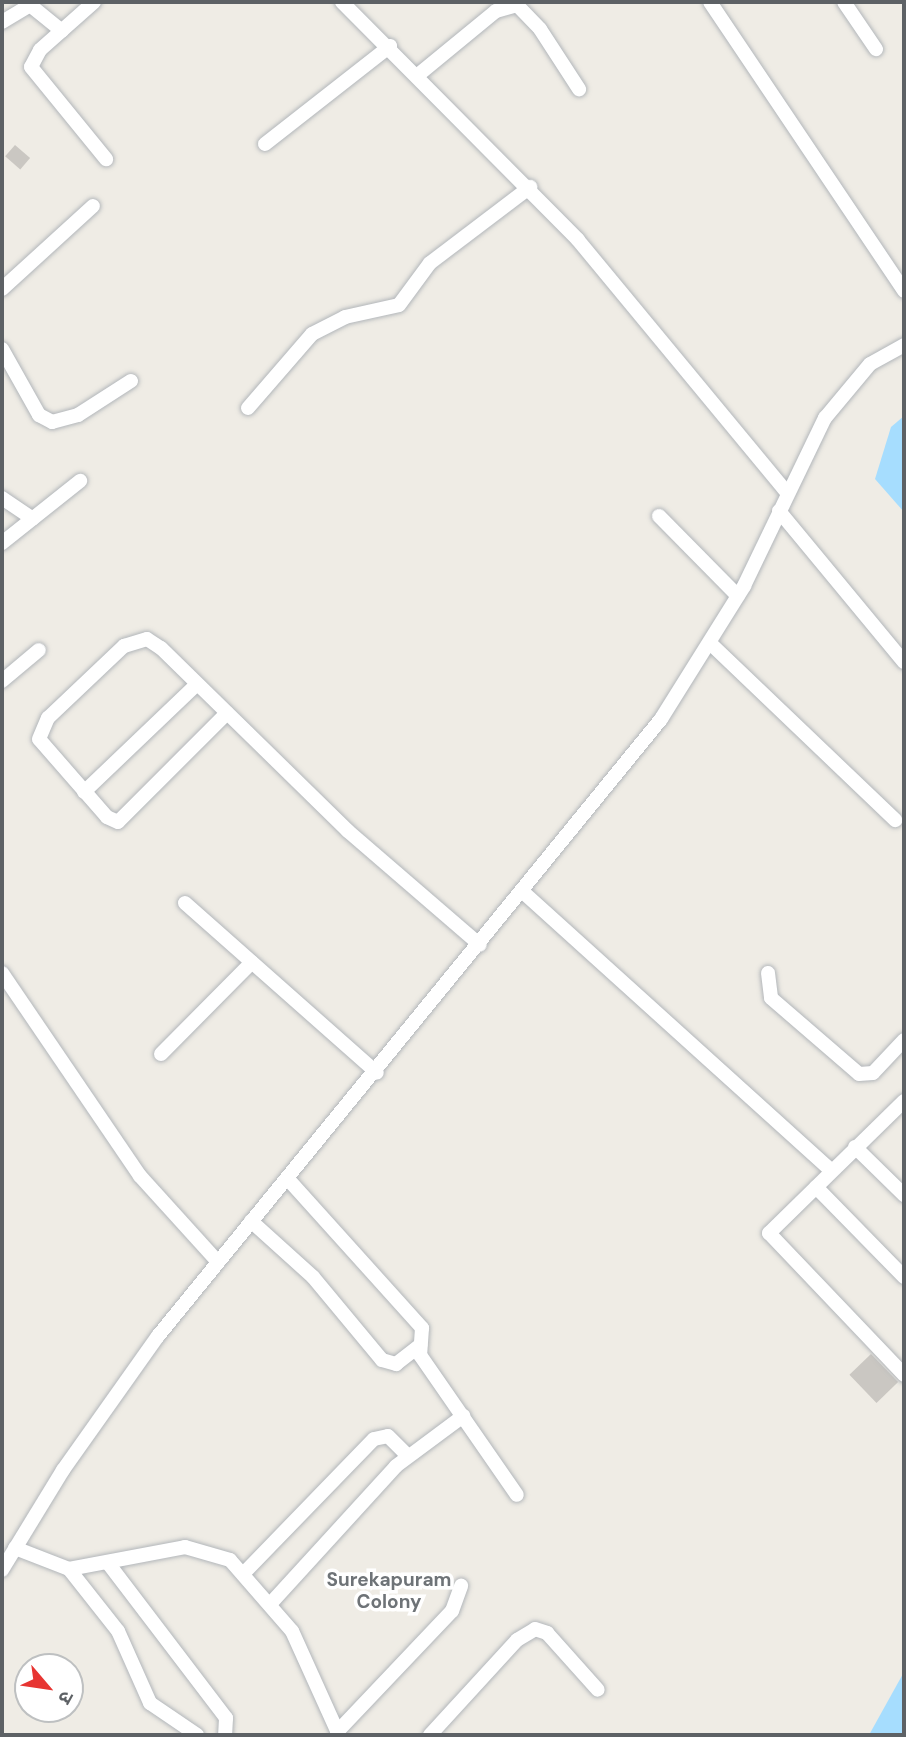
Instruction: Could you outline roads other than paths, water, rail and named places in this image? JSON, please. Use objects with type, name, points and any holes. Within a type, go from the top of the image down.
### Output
[{"type":"street","points":[[94,2],[62,31],[31,67],[106,159]]},
{"type":"street","points":[[342,2],[390,46],[530,187],[632,301],[787,493]]},
{"type":"street","points":[[710,2],[904,291]]},
{"type":"street","points":[[844,2],[876,49]]},
{"type":"street","points":[[2,22],[30,5],[62,31]]},
{"type":"street","points":[[418,75],[496,11],[517,5],[540,29],[579,89]]},
{"type":"street","points":[[265,144],[390,46]]},
{"type":"street","points":[[248,408],[312,334],[345,317],[399,305],[429,263],[530,187]]},
{"type":"street","points":[[2,289],[93,206]]},
{"type":"street","points":[[2,1570],[101,1415],[218,1262],[377,1073],[661,719],[711,644],[738,596],[808,445],[852,382],[885,353],[904,345]]},
{"type":"street","points":[[2,349],[39,415],[51,422],[78,415],[131,381]]},
{"type":"street","points":[[2,542],[80,481]]},
{"type":"street","points":[[2,498],[33,519]]},
{"type":"street","points":[[779,510],[904,662]]},
{"type":"street","points":[[659,516],[738,596]]},
{"type":"street","points":[[227,713],[118,822],[84,792],[39,739],[48,718],[124,646],[148,639],[197,684],[227,713],[348,831],[480,945]]},
{"type":"street","points":[[711,644],[895,820]]},
{"type":"street","points":[[2,681],[39,650]]},
{"type":"street","points":[[84,792],[197,684]]},
{"type":"street","points":[[523,892],[831,1170]]},
{"type":"street","points":[[185,904],[377,1073]]},
{"type":"street","points":[[161,1054],[252,962]]},
{"type":"street","points":[[2,973],[140,1176],[218,1262]]},
{"type":"street","points":[[768,973],[771,998],[859,1074],[873,1073],[904,1040]]},
{"type":"street","points":[[904,1101],[816,1187],[774,1223],[770,1238],[904,1376]]},
{"type":"street","points":[[855,1147],[904,1195]]},
{"type":"street","points":[[287,1178],[422,1328],[420,1355],[517,1495]]},
{"type":"street","points":[[816,1187],[904,1277]]},
{"type":"street","points":[[251,1221],[313,1277],[382,1360],[396,1364],[420,1345]]},
{"type":"street","points":[[272,1602],[408,1456],[463,1416]]},
{"type":"street","points":[[245,1572],[374,1439],[388,1436],[408,1456]]},
{"type":"street","points":[[15,1548],[69,1569],[185,1547],[214,1552],[245,1572],[272,1602],[292,1631],[338,1733],[452,1611],[461,1587]]},
{"type":"street","points":[[108,1563],[226,1718],[225,1735]]},
{"type":"street","points":[[69,1569],[118,1631],[150,1703],[197,1735]]},
{"type":"street","points":[[430,1735],[517,1640],[535,1629],[547,1633],[598,1690]]},
{"type":"water","points":[[904,416],[904,512],[875,479],[891,427]]},
{"type":"water","points":[[904,1672],[904,1735],[869,1735]]},
{"type":"district","name":"Surekapuram Colony","points":[[389,1591]]}]
